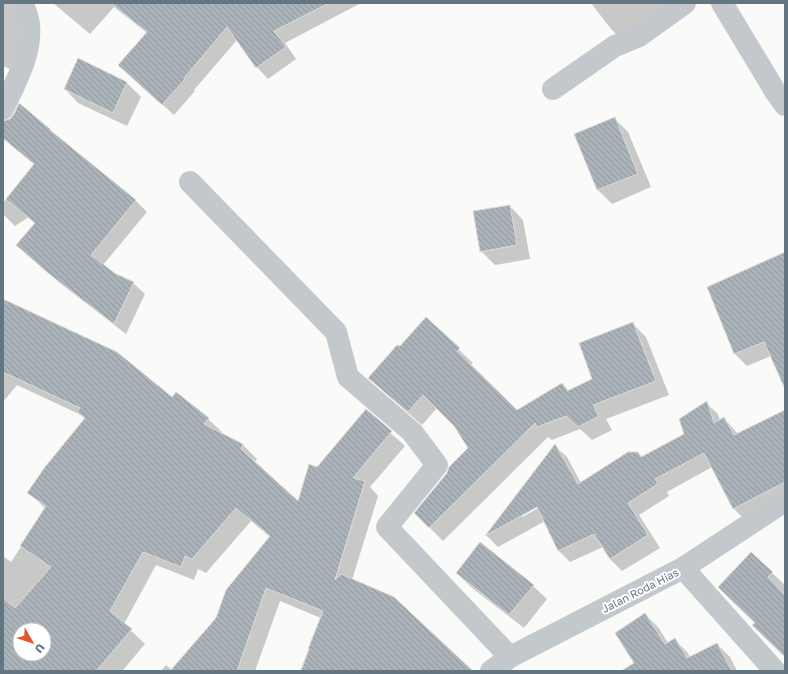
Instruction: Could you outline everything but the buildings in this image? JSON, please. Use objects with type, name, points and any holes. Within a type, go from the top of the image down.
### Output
[{"type":"street","points":[[3,109],[20,72],[28,47],[29,24],[23,3]]},
{"type":"street","points":[[553,89],[615,46],[640,36],[685,3]]},
{"type":"street","points":[[722,3],[785,106]]},
{"type":"street","points":[[190,182],[336,332],[348,377],[412,432],[437,465],[387,527],[510,657]]},
{"type":"street","name":"Jalan Roda Hias","points":[[490,671],[510,657],[684,568],[785,501]]},
{"type":"street","points":[[684,568],[774,671]]}]
